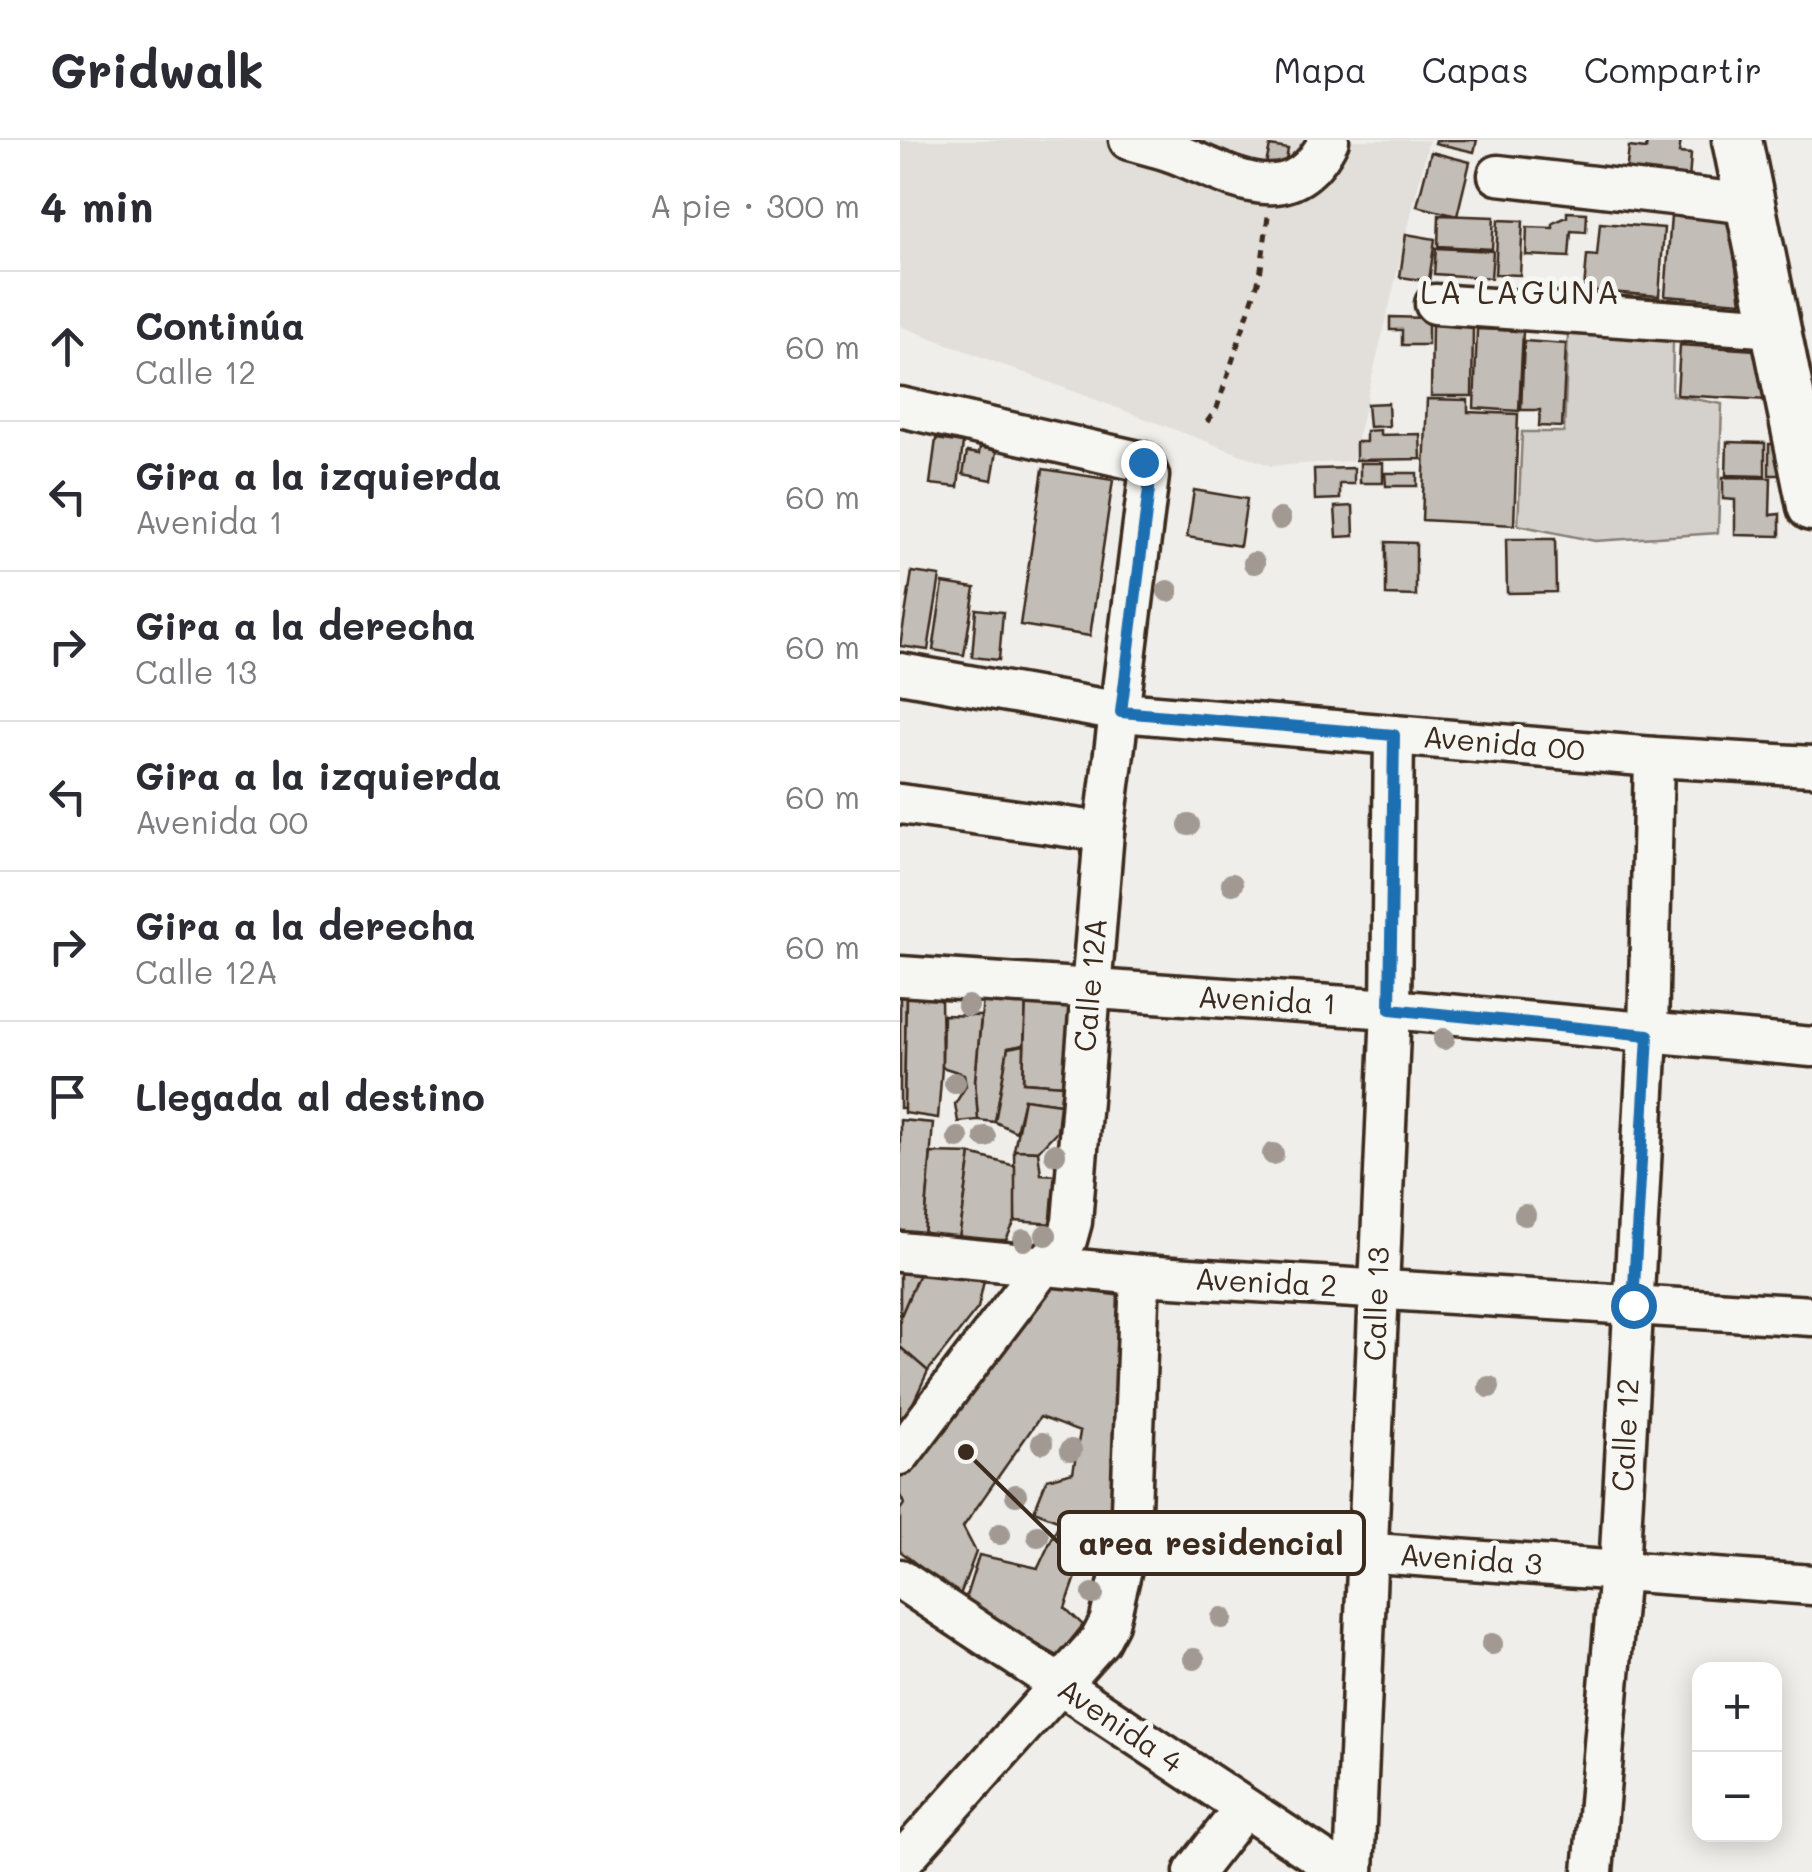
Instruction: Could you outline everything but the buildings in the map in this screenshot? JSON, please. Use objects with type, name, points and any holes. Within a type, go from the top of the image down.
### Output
[{"type":"main road","points":[[1737,140],[1812,506]]},
{"type":"main road","points":[[1756,140],[1812,408]]},
{"type":"street","points":[[1129,140],[1256,185],[1300,178],[1329,140]]},
{"type":"street","points":[[1498,175],[1750,204]]},
{"type":"street","points":[[1434,304],[1776,328]]},
{"type":"street","name":"Calle 12A","points":[[900,407],[1143,462],[1149,476],[1104,832],[1072,1222],[1067,1240],[900,1455]]},
{"type":"street","name":"Avenida 00","points":[[900,673],[1121,712],[1654,757],[1812,766]]},
{"type":"street","name":"Calle 13","points":[[1354,1872],[1390,1009],[1394,735]]},
{"type":"street","name":"Calle 12","points":[[1593,1872],[1619,1570],[1648,1035],[1654,757]]},
{"type":"street","points":[[900,804],[1104,832]]},
{"type":"street","name":"Avenida 1","points":[[900,976],[1390,1009],[1812,1047]]},
{"type":"street","name":"Avenida 2","points":[[900,1252],[1140,1276],[1812,1316]]},
{"type":"street","points":[[900,1863],[1100,1640],[1109,1623],[1130,1534],[1140,1276]]},
{"type":"street","name":"Avenida 3","points":[[1130,1534],[1812,1586]]},
{"type":"street","name":"Avenida 4","points":[[900,1579],[1342,1872]]},
{"type":"street","points":[[1194,1872],[1244,1808]]},
{"type":"path","points":[[1207,422],[1222,394],[1260,276],[1274,184]]},
{"type":"shaded area","points":[[900,140],[1429,140],[1352,461],[1271,466],[900,326]]},
{"type":"shaded area","points":[[1568,332],[1673,341],[1672,395],[1722,404],[1718,533],[1595,541],[1518,525],[1522,432],[1564,432]]},
{"type":"place","name":"area residencial","points":[[966,1452]]},
{"type":"district","name":"LA LAGUNA","points":[[1521,293]]},
{"type":"route","points":[[1143,462],[1149,489],[1121,712],[1394,735],[1390,1009],[1648,1035],[1633,1305]]}]
